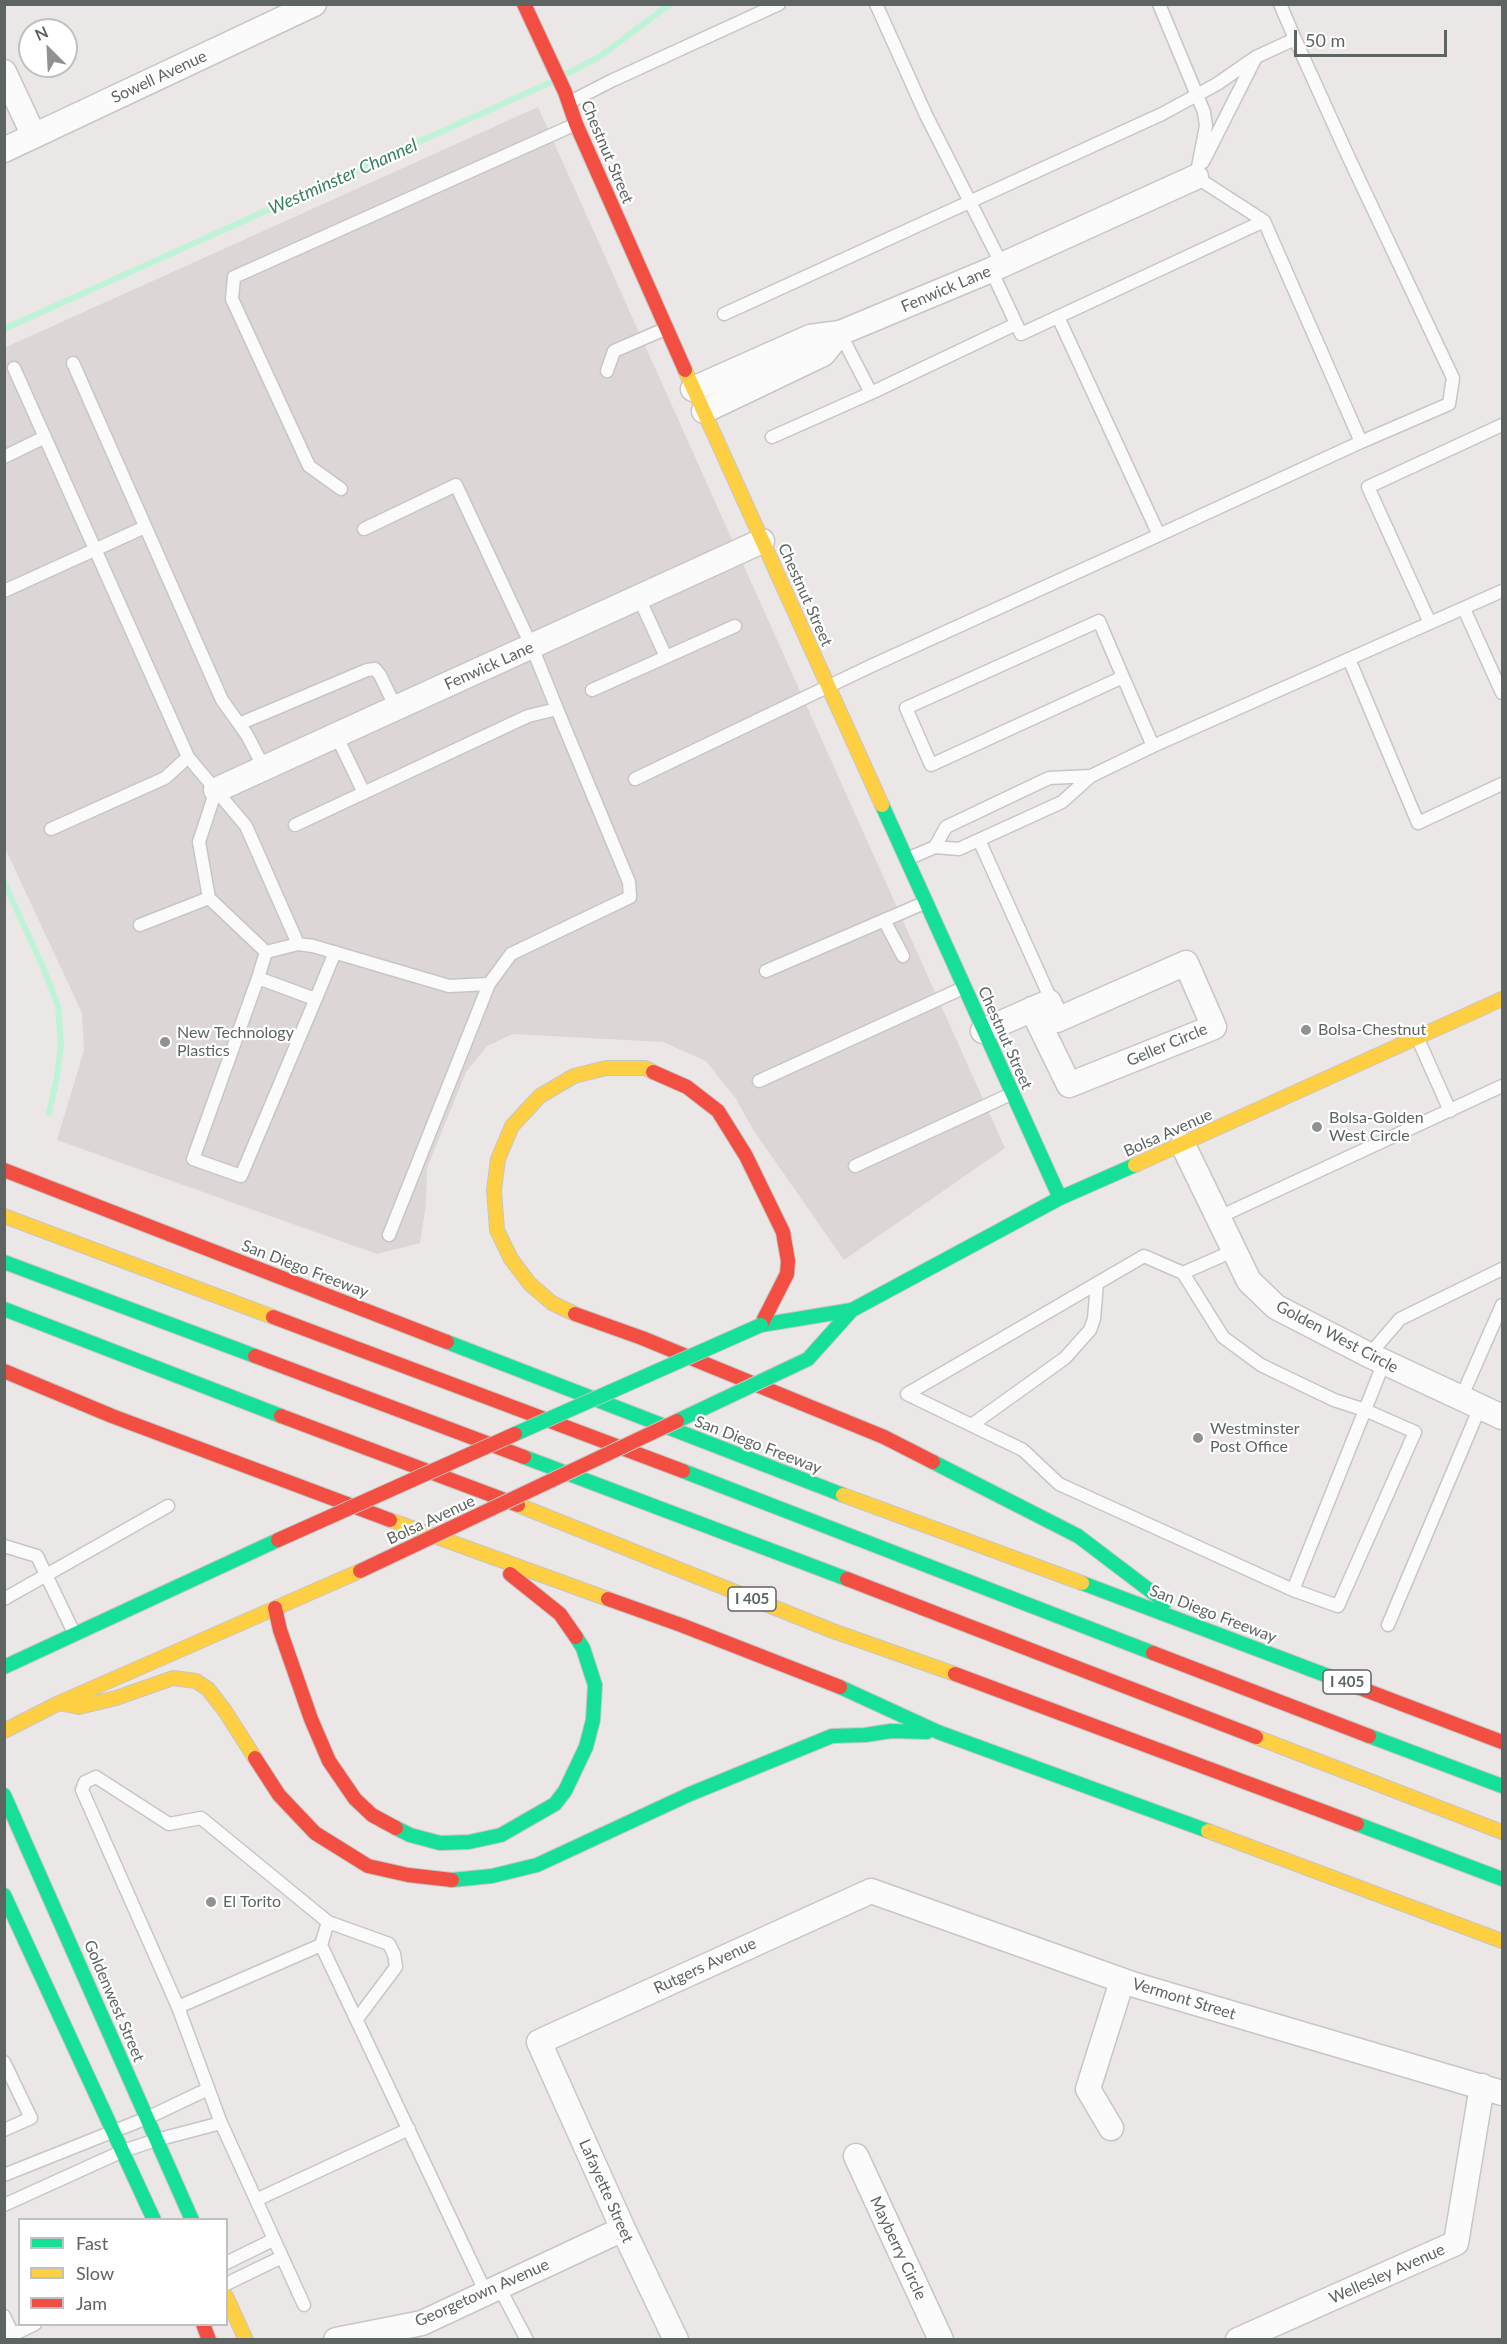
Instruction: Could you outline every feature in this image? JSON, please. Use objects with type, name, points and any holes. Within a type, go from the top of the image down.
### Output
[{"type":"main road","name":"Chestnut Street","points":[[524,4],[762,542],[1060,1198]]},
{"type":"main road","name":"Bolsa Avenue","points":[[4,1667],[278,1540],[761,1325],[852,1310],[1060,1198],[1183,1145],[1503,999]]},
{"type":"main road","points":[[761,1325],[787,1274],[788,1261],[783,1232],[746,1156],[718,1111],[687,1087],[645,1068],[606,1068],[574,1076],[540,1096],[512,1126],[498,1159],[494,1190],[497,1230],[511,1259],[530,1284],[552,1303],[582,1318],[642,1338],[884,1437],[1078,1536],[1191,1623]]},
{"type":"main road","name":"San Diego Freeway","points":[[4,1170],[886,1512],[1191,1623],[1503,1742]]},
{"type":"main road","points":[[4,1216],[695,1476],[1031,1607],[1503,1786]]},
{"type":"main road","points":[[4,1262],[823,1570],[1503,1832]]},
{"type":"main road","points":[[4,1275],[84,1292]]},
{"type":"main road","name":"I 405","points":[[4,1309],[217,1392],[519,1505],[833,1631],[991,1686],[1503,1879]]},
{"type":"main road","name":"Bolsa Avenue","points":[[4,1731],[59,1703],[360,1571],[808,1359],[852,1310]]},
{"type":"main road","points":[[4,1371],[112,1416],[478,1553],[681,1625],[831,1683],[938,1732],[1087,1785],[1503,1941]]},
{"type":"main road","points":[[886,1512],[912,1534]]},
{"type":"main road","points":[[275,1608],[280,1630],[311,1719],[329,1761],[355,1799],[372,1815],[390,1826],[410,1835],[440,1843],[469,1842],[501,1835],[542,1813],[555,1804],[565,1791],[586,1747],[593,1720],[595,1685],[583,1648],[560,1614],[529,1588],[478,1553]]},
{"type":"main road","points":[[939,1555],[1031,1607]]},
{"type":"main road","points":[[59,1703],[80,1707],[116,1698],[173,1678],[196,1680],[208,1689],[225,1711],[279,1795],[315,1833],[368,1866],[408,1875],[448,1880],[492,1876],[537,1865],[690,1794],[832,1736],[891,1731],[938,1732]]},
{"type":"main road","name":"Goldenwest Street","points":[[4,1796],[191,2218]]},
{"type":"main road","points":[[4,1895],[9,1916],[19,1938],[113,2130],[153,2218]]},
{"type":"main road","points":[[228,2300],[246,2340]]},
{"type":"main road","points":[[202,2326],[209,2340]]},
{"type":"street","name":"Sowell Avenue","points":[[4,150],[314,4]]},
{"type":"street","points":[[4,72],[34,136]]},
{"type":"street","name":"Fenwick Lane","points":[[699,400],[823,354],[840,333],[996,268],[1196,177]]},
{"type":"street","name":"Fenwick Lane","points":[[216,790],[762,542]]},
{"type":"street","name":"Geller Circle","points":[[1186,963],[1214,1027],[1069,1085],[1041,1006],[1057,1020],[1186,963]]},
{"type":"street","points":[[983,1031],[1041,1006]]},
{"type":"street","name":"Golden West Circle","points":[[1183,1145],[1249,1281],[1276,1307],[1376,1359],[1503,1417]]},
{"type":"street","name":"Vermont Street","points":[[871,1891],[1122,1981],[1492,2089]]},
{"type":"street","name":"Rutgers Avenue","points":[[539,2042],[871,1891]]},
{"type":"street","points":[[1111,2128],[1088,2089],[1122,1981]]},
{"type":"street","name":"Lafayette Street","points":[[539,2042],[676,2340]]},
{"type":"street","name":"Wellesley Avenue","points":[[1238,2340],[1456,2243],[1492,2089]]},
{"type":"street","name":"Mayberry Circle","points":[[856,2156],[941,2340]]},
{"type":"street","name":"Georgetown Avenue","points":[[336,2340],[393,2334],[422,2323],[623,2229]]},
{"type":"lane","points":[[567,97],[611,81],[779,4]]},
{"type":"lane","points":[[876,4],[926,115],[970,201],[1021,334],[1264,221]]},
{"type":"lane","points":[[1159,4],[1204,112],[1206,126],[1196,177]]},
{"type":"lane","points":[[635,779],[1159,534],[1449,404],[1453,378],[1348,156],[1280,4]]},
{"type":"lane","points":[[724,314],[1162,114],[1217,84],[1256,57],[1295,39]]},
{"type":"lane","points":[[1196,177],[1256,57]]},
{"type":"lane","points":[[341,489],[309,466],[232,299],[234,277],[576,124]]},
{"type":"lane","points":[[1196,177],[1264,221],[1361,442]]},
{"type":"lane","points":[[1058,317],[1159,534]]},
{"type":"lane","points":[[772,437],[1016,324]]},
{"type":"lane","points":[[607,371],[614,351],[666,328]]},
{"type":"lane","points":[[840,333],[871,393]]},
{"type":"lane","points":[[73,363],[222,700],[239,724],[264,768]]},
{"type":"lane","points":[[14,368],[188,757],[246,826],[298,944]]},
{"type":"lane","points":[[1430,623],[1368,487],[1503,425]]},
{"type":"lane","points":[[4,457],[45,437]]},
{"type":"lane","points":[[364,529],[456,485],[532,646],[629,882],[630,897],[511,954],[489,984],[388,1235]]},
{"type":"lane","points":[[4,591],[145,527]]},
{"type":"lane","points":[[906,860],[935,847],[959,849],[979,840],[1062,802],[1090,776],[1153,746],[1503,591]]},
{"type":"lane","points":[[639,598],[666,657]]},
{"type":"lane","points":[[1464,609],[1503,693]]},
{"type":"lane","points":[[1123,677],[931,765],[906,708],[1099,621],[1153,746]]},
{"type":"lane","points":[[592,690],[735,626]]},
{"type":"lane","points":[[1349,659],[1418,823],[1503,784]]},
{"type":"lane","points":[[239,724],[367,669],[375,669],[380,675],[396,708]]},
{"type":"lane","points":[[296,825],[528,716],[557,708]]},
{"type":"lane","points":[[336,735],[364,793]]},
{"type":"lane","points":[[51,828],[165,778],[188,757]]},
{"type":"lane","points":[[935,847],[946,827],[1049,778],[1090,776]]},
{"type":"lane","points":[[216,790],[199,842],[209,898],[266,952]]},
{"type":"lane","points":[[979,840],[1048,993],[1041,1006]]},
{"type":"lane","points":[[140,926],[209,898]]},
{"type":"lane","points":[[766,971],[926,902]]},
{"type":"lane","points":[[884,920],[903,956]]},
{"type":"lane","points":[[266,952],[298,944],[335,952],[449,986],[489,984]]},
{"type":"lane","points":[[266,952],[193,1159],[241,1176],[335,952]]},
{"type":"lane","points":[[258,978],[315,999]]},
{"type":"lane","points":[[759,1081],[964,987]]},
{"type":"lane","points":[[1418,1038],[1450,1111]]},
{"type":"lane","points":[[1217,1218],[1503,1086]]},
{"type":"lane","points":[[855,1166],[1012,1094]]},
{"type":"lane","points":[[1183,1273],[1233,1251]]},
{"type":"lane","points":[[1144,1256],[1183,1273],[1223,1337],[1261,1365],[1334,1400],[1365,1410],[1415,1432],[1338,1606],[1293,1590],[1059,1484],[1023,1450],[908,1394],[1144,1256]]},
{"type":"lane","points":[[1293,1590],[1365,1410],[1376,1359],[1400,1318],[1503,1269]]},
{"type":"lane","points":[[973,1424],[1065,1358],[1090,1330],[1094,1319],[1097,1283]]},
{"type":"lane","points":[[1388,1625],[1503,1305]]},
{"type":"lane","points":[[4,1599],[168,1506]]},
{"type":"lane","points":[[4,1546],[37,1556],[75,1634]]},
{"type":"lane","points":[[304,2305],[221,2123],[178,2007],[82,1790],[85,1782],[96,1777],[169,1824],[201,1818],[328,1922],[389,1944],[396,1966],[357,2019]]},
{"type":"lane","points":[[328,1922],[321,1946],[409,2129],[493,2290],[527,2340]]},
{"type":"lane","points":[[178,2007],[321,1946]]},
{"type":"lane","points":[[4,2062],[31,2118],[4,2130]]},
{"type":"lane","points":[[4,2175],[147,2118],[208,2090]]},
{"type":"lane","points":[[4,2205],[123,2151],[221,2123]]},
{"type":"lane","points":[[256,2200],[409,2129]]},
{"type":"lane","points":[[228,2262],[273,2240]]},
{"type":"lane","points":[[228,2283],[282,2258]]},
{"type":"lane","points":[[4,2316],[9,2337],[33,2326]]},
{"type":"shaded area","points":[[538,107],[1005,1148],[844,1260],[754,1131],[736,1099],[706,1061],[663,1042],[513,1034],[487,1046],[466,1072],[427,1168],[426,1204],[420,1243],[377,1254],[57,1140],[84,1050],[82,1013],[5,848],[4,348]]},
{"type":"waterway","name":"Westminster Channel","points":[[566,74],[599,57],[670,4]]},
{"type":"waterway","name":"Westminster Channel","points":[[4,329],[549,83]]},
{"type":"waterway","name":"Westminster Channel","points":[[4,882],[43,967],[58,1006],[61,1044],[49,1113]]},
{"type":"traffic: fast","points":[[882,805],[1060,1198]]},
{"type":"traffic: fast","points":[[761,1325],[852,1310],[1060,1198],[1135,1165]]},
{"type":"traffic: fast","points":[[4,1262],[255,1356]]},
{"type":"traffic: fast","points":[[4,1309],[281,1416]]},
{"type":"traffic: fast","points":[[808,1359],[852,1310]]},
{"type":"traffic: fast","points":[[515,1434],[761,1325]]},
{"type":"traffic: fast","points":[[447,1342],[843,1495]]},
{"type":"traffic: fast","points":[[677,1421],[808,1359]]},
{"type":"traffic: fast","points":[[524,1457],[847,1579]]},
{"type":"traffic: fast","points":[[933,1462],[1078,1536],[1165,1602]]},
{"type":"traffic: fast","points":[[683,1471],[1153,1653]]},
{"type":"traffic: fast","points":[[4,1667],[278,1540]]},
{"type":"traffic: fast","points":[[1082,1583],[1344,1682]]},
{"type":"traffic: fast","points":[[396,1828],[410,1835],[440,1843],[469,1842],[501,1835],[555,1804],[565,1791],[586,1747],[593,1720],[595,1685],[583,1648],[576,1637]]},
{"type":"traffic: fast","points":[[840,1687],[938,1732],[1208,1831]]},
{"type":"traffic: fast","points":[[452,1880],[492,1876],[537,1865],[690,1794],[832,1736],[891,1731],[927,1732]]},
{"type":"traffic: fast","points":[[1369,1736],[1502,1786]]},
{"type":"traffic: fast","points":[[4,1795],[191,2218]]},
{"type":"traffic: fast","points":[[1357,1824],[1502,1879]]},
{"type":"traffic: fast","points":[[4,1895],[153,2218]]},
{"type":"traffic: slow","points":[[685,370],[882,805]]},
{"type":"traffic: slow","points":[[1135,1165],[1502,999]]},
{"type":"traffic: slow","points":[[575,1314],[552,1303],[530,1284],[511,1259],[497,1230],[494,1190],[498,1159],[512,1126],[540,1096],[574,1076],[606,1068],[645,1068],[653,1072]]},
{"type":"traffic: slow","points":[[4,1216],[273,1317]]},
{"type":"traffic: slow","points":[[843,1495],[1082,1583]]},
{"type":"traffic: slow","points":[[518,1505],[833,1631],[955,1674]]},
{"type":"traffic: slow","points":[[390,1520],[608,1599]]},
{"type":"traffic: slow","points":[[4,1731],[59,1703],[360,1571]]},
{"type":"traffic: slow","points":[[59,1703],[79,1707],[116,1698],[173,1678],[196,1681],[208,1689],[225,1711],[255,1758]]},
{"type":"traffic: slow","points":[[1256,1737],[1502,1832]]},
{"type":"traffic: slow","points":[[1208,1831],[1502,1941]]},
{"type":"traffic: slow","points":[[228,2300],[246,2340]]},
{"type":"traffic: jam","points":[[524,4],[565,92],[576,124],[685,370]]},
{"type":"traffic: jam","points":[[653,1072],[687,1087],[718,1111],[746,1156],[783,1232],[788,1261],[787,1274],[761,1325]]},
{"type":"traffic: jam","points":[[4,1170],[447,1342]]},
{"type":"traffic: jam","points":[[575,1314],[642,1338],[884,1437],[933,1462]]},
{"type":"traffic: jam","points":[[273,1317],[683,1471]]},
{"type":"traffic: jam","points":[[255,1356],[524,1457]]},
{"type":"traffic: jam","points":[[4,1371],[112,1416],[390,1520]]},
{"type":"traffic: jam","points":[[281,1416],[518,1505]]},
{"type":"traffic: jam","points":[[360,1571],[677,1421]]},
{"type":"traffic: jam","points":[[278,1540],[515,1434]]},
{"type":"traffic: jam","points":[[510,1574],[560,1614],[576,1637]]},
{"type":"traffic: jam","points":[[847,1579],[1256,1737]]},
{"type":"traffic: jam","points":[[608,1599],[840,1687]]},
{"type":"traffic: jam","points":[[275,1608],[280,1630],[311,1719],[329,1761],[355,1799],[372,1815],[396,1828]]},
{"type":"traffic: jam","points":[[1153,1653],[1369,1736]]},
{"type":"traffic: jam","points":[[955,1674],[1357,1824]]},
{"type":"traffic: jam","points":[[1344,1682],[1502,1742]]},
{"type":"traffic: jam","points":[[255,1758],[279,1795],[315,1833],[368,1866],[408,1875],[452,1880]]},
{"type":"traffic: jam","points":[[204,2326],[209,2340]]},
{"type":"place","name":"Bolsa-Chestnut","points":[[1306,1030]]},
{"type":"place","name":"New Technology Plastics","points":[[165,1042]]},
{"type":"place","name":"Bolsa-Golden West Circle","points":[[1317,1127]]},
{"type":"place","name":"Westminster Post Office","points":[[1198,1438]]},
{"type":"place","name":"El Torito","points":[[211,1902]]}]
